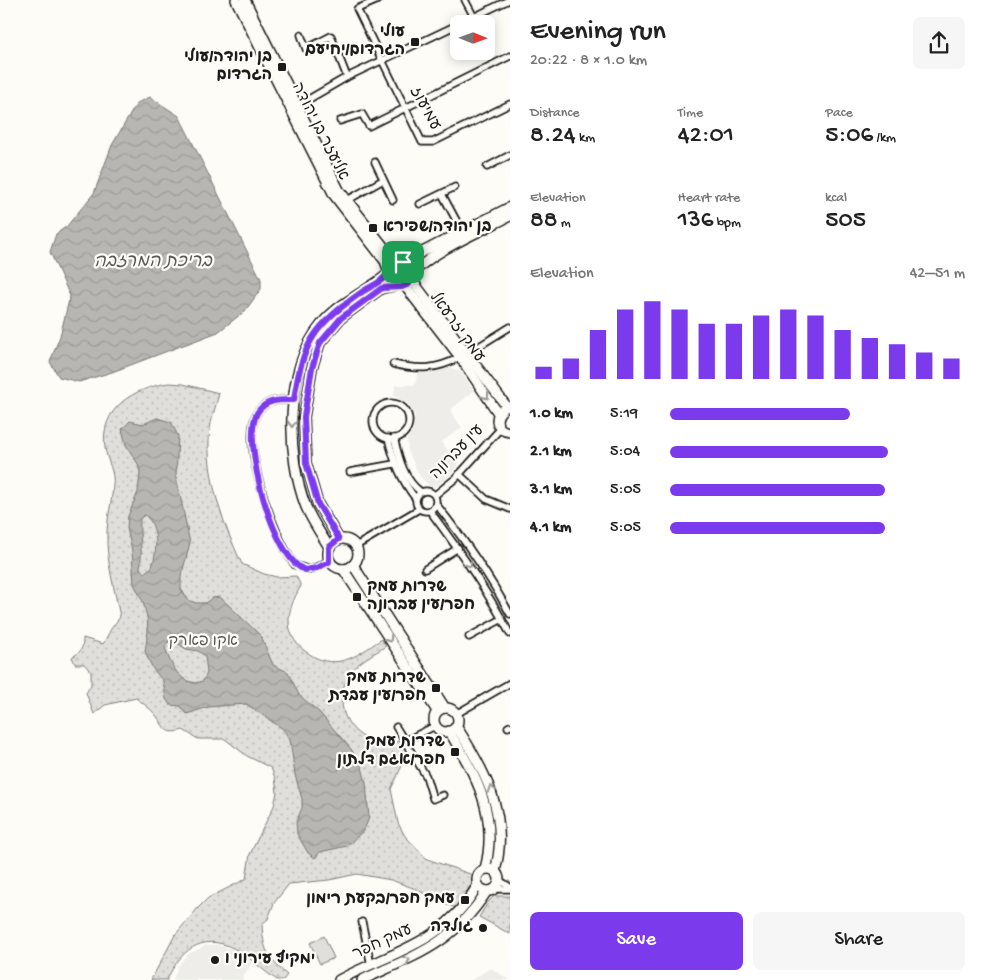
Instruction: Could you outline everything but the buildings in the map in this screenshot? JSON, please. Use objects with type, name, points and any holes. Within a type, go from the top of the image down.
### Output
[{"type":"street","name":"אליעזר בן יהודה","points":[[236,0],[334,195],[384,261],[388,272]]},
{"type":"street","name":"אליעזר בן יהודה","points":[[245,0],[346,200],[391,256],[400,262]]},
{"type":"street","name":"עמיעוז","points":[[378,0],[357,9],[422,142],[427,143],[510,104]]},
{"type":"street","points":[[465,0],[473,15]]},
{"type":"street","points":[[478,15],[509,0]]},
{"type":"street","points":[[297,106],[347,77],[450,28]]},
{"type":"street","points":[[301,35],[306,49],[331,36],[347,77]]},
{"type":"street","points":[[340,121],[362,114],[368,126],[510,56]]},
{"type":"street","points":[[487,167],[510,156]]},
{"type":"street","points":[[375,162],[393,200]]},
{"type":"street","points":[[346,200],[383,180]]},
{"type":"street","points":[[420,204],[455,187]]},
{"type":"street","points":[[442,194],[462,231]]},
{"type":"street","points":[[329,562],[329,547],[307,509],[298,479],[293,450],[294,400],[301,366],[311,337],[334,312],[400,262],[510,207]]},
{"type":"street","points":[[339,539],[318,504],[306,463],[304,417],[312,368],[320,343],[341,318],[382,288],[410,280],[418,267],[433,257],[510,216]]},
{"type":"street","points":[[400,262],[409,266],[410,280]]},
{"type":"street","points":[[388,272],[389,281],[394,286]]},
{"type":"street","name":"עמק יזרעאל","points":[[410,280],[464,355],[509,407]]},
{"type":"street","points":[[393,364],[423,369],[449,364],[510,327]]},
{"type":"street","name":"עמק יזרעאל","points":[[464,355],[498,413]]},
{"type":"street","points":[[294,400],[269,402],[258,412],[254,427],[258,476],[268,513],[292,561],[300,568],[310,570],[329,562]]},
{"type":"street","points":[[391,438],[403,434],[407,429],[409,417],[402,407],[391,403],[380,407],[374,417],[376,429],[391,438],[401,463],[412,483],[421,492]]},
{"type":"street","points":[[509,407],[498,413],[497,423],[500,429],[510,432]]},
{"type":"street","name":"עין עברונה","points":[[435,495],[459,474],[500,429]]},
{"type":"street","points":[[391,438],[394,464],[416,499],[419,508],[424,512],[430,511],[436,504]]},
{"type":"street","points":[[350,472],[394,464]]},
{"type":"street","points":[[459,474],[486,499],[510,509]]},
{"type":"street","points":[[416,499],[421,492],[430,491],[435,495],[436,504],[467,544],[498,591],[510,614]]},
{"type":"street","points":[[356,546],[419,508]]},
{"type":"street","points":[[430,511],[458,548],[490,596],[510,634]]},
{"type":"street","points":[[329,547],[339,539],[346,539],[356,546],[358,556],[353,565],[343,569],[335,567],[329,562]]},
{"type":"street","points":[[425,569],[458,548]]},
{"type":"street","points":[[353,565],[441,709]]},
{"type":"street","points":[[343,569],[441,709]]},
{"type":"street","points":[[469,637],[502,619]]},
{"type":"street","points":[[510,683],[456,714],[453,729],[482,794],[490,838],[485,869],[497,875],[510,888]]},
{"type":"street","points":[[441,709],[452,709],[456,714]]},
{"type":"street","points":[[441,709],[433,720],[435,726],[443,732],[453,729]]},
{"type":"street","points":[[405,741],[435,726]]},
{"type":"street","points":[[396,727],[426,776],[433,799],[442,795]]},
{"type":"street","points":[[453,729],[483,770],[492,790],[499,819],[501,839],[497,875]]},
{"type":"street","name":"עמק חפר","points":[[338,980],[425,940],[444,928],[470,899],[478,885],[478,876],[485,869]]},
{"type":"street","name":"עמק חפר","points":[[362,980],[430,949],[450,936],[491,890],[497,875]]},
{"type":"street","points":[[478,885],[491,890],[510,888]]},
{"type":"street","points":[[362,922],[375,963]]},
{"type":"shaded area","points":[[450,367],[461,372],[474,391],[450,410],[462,428],[441,442],[459,464],[447,478],[436,486],[430,486],[420,477],[408,451],[407,439],[413,430],[415,416],[408,404],[394,396],[395,385],[415,385],[417,374]]},
{"type":"shaded area","name":"מקיף עירוני ו'","points":[[206,945],[219,945],[234,950],[252,963],[242,979],[244,980],[173,980],[178,966],[187,955]]},
{"type":"shaded area","points":[[491,968],[509,980],[471,980]]},
{"type":"green space","name":"אקו פארק","points":[[169,383],[183,384],[219,393],[211,423],[209,459],[221,514],[242,564],[264,574],[277,577],[296,576],[301,586],[289,615],[291,633],[295,641],[315,657],[333,662],[352,657],[382,639],[386,646],[353,669],[350,674],[344,688],[342,701],[344,714],[351,726],[360,735],[372,741],[385,743],[400,741],[408,753],[391,789],[398,823],[405,836],[427,859],[473,875],[472,884],[455,908],[391,880],[357,874],[329,880],[289,884],[274,903],[268,919],[262,924],[265,947],[275,964],[287,975],[283,980],[277,980],[233,948],[211,942],[201,944],[185,953],[167,980],[151,980],[175,935],[198,908],[208,898],[246,879],[250,854],[274,806],[277,792],[275,778],[271,768],[247,756],[225,739],[198,739],[183,730],[176,732],[168,731],[153,712],[136,698],[105,705],[94,714],[86,693],[91,685],[91,672],[84,664],[75,664],[72,657],[81,650],[83,638],[103,644],[120,617],[109,565],[107,544],[113,480],[105,448],[105,434],[108,422],[113,411],[132,395]]},
{"type":"green space","points":[[494,896],[510,896],[510,934],[479,917]]},
{"type":"green space","points":[[324,936],[334,958],[320,964],[310,943]]},
{"type":"water","name":"בריכת המרזבה","points":[[150,97],[179,116],[261,279],[261,289],[245,311],[218,332],[112,372],[79,382],[59,377],[50,362],[60,336],[70,296],[50,252],[56,234],[67,226],[94,193],[112,145],[137,103]]},
{"type":"water","points":[[157,418],[171,422],[178,436],[176,476],[190,543],[181,577],[181,589],[188,600],[196,603],[205,603],[212,598],[220,597],[261,636],[273,665],[288,672],[299,695],[319,712],[351,749],[362,767],[366,783],[369,818],[364,830],[347,846],[320,852],[315,858],[308,853],[297,834],[296,822],[302,808],[302,799],[295,775],[290,740],[283,729],[246,704],[208,707],[187,714],[180,706],[170,705],[166,699],[163,681],[153,669],[145,652],[148,631],[147,617],[143,602],[134,584],[132,551],[127,528],[128,516],[138,492],[140,473],[138,464],[126,445],[122,429],[130,421],[143,424]],"holes":[[[145,515],[153,526],[156,547],[152,567],[144,573],[140,568],[140,518]],[[174,641],[186,649],[198,651],[205,656],[207,673],[203,681],[196,683],[189,681],[178,673],[170,661],[165,647],[168,642]]]},
{"type":"place","name":"עולי הגרדום/יחיעם","points":[[415,42]]},
{"type":"place","name":"בן יהודה/עולי הגרדום","points":[[282,67]]},
{"type":"place","name":"בן יהודה/שפירא","points":[[373,228]]},
{"type":"place","name":"שדרות עמק חפר/עין עברונה","points":[[357,597]]},
{"type":"place","name":"שדרות עמק חפר/עין עבדת","points":[[436,688]]},
{"type":"place","name":"שדרות עמק חפר/אגם דלתון","points":[[455,752]]},
{"type":"place","name":"עמק חפר/בקעת רימון","points":[[465,900]]},
{"type":"place","name":"גולדה","points":[[483,928]]},
{"type":"place","name":"מקיף עירוני ו'","points":[[215,960]]},
{"type":"route","points":[[403,262],[413,272],[412,280],[409,284],[402,287],[382,288],[341,318],[320,343],[312,368],[304,417],[306,463],[318,504],[339,539],[329,547],[329,562],[317,568],[305,570],[295,565],[292,561],[268,513],[255,460],[254,420],[263,406],[269,402],[294,400],[305,350],[311,337],[322,323],[334,312],[379,281],[387,274],[392,264],[403,262]]}]
